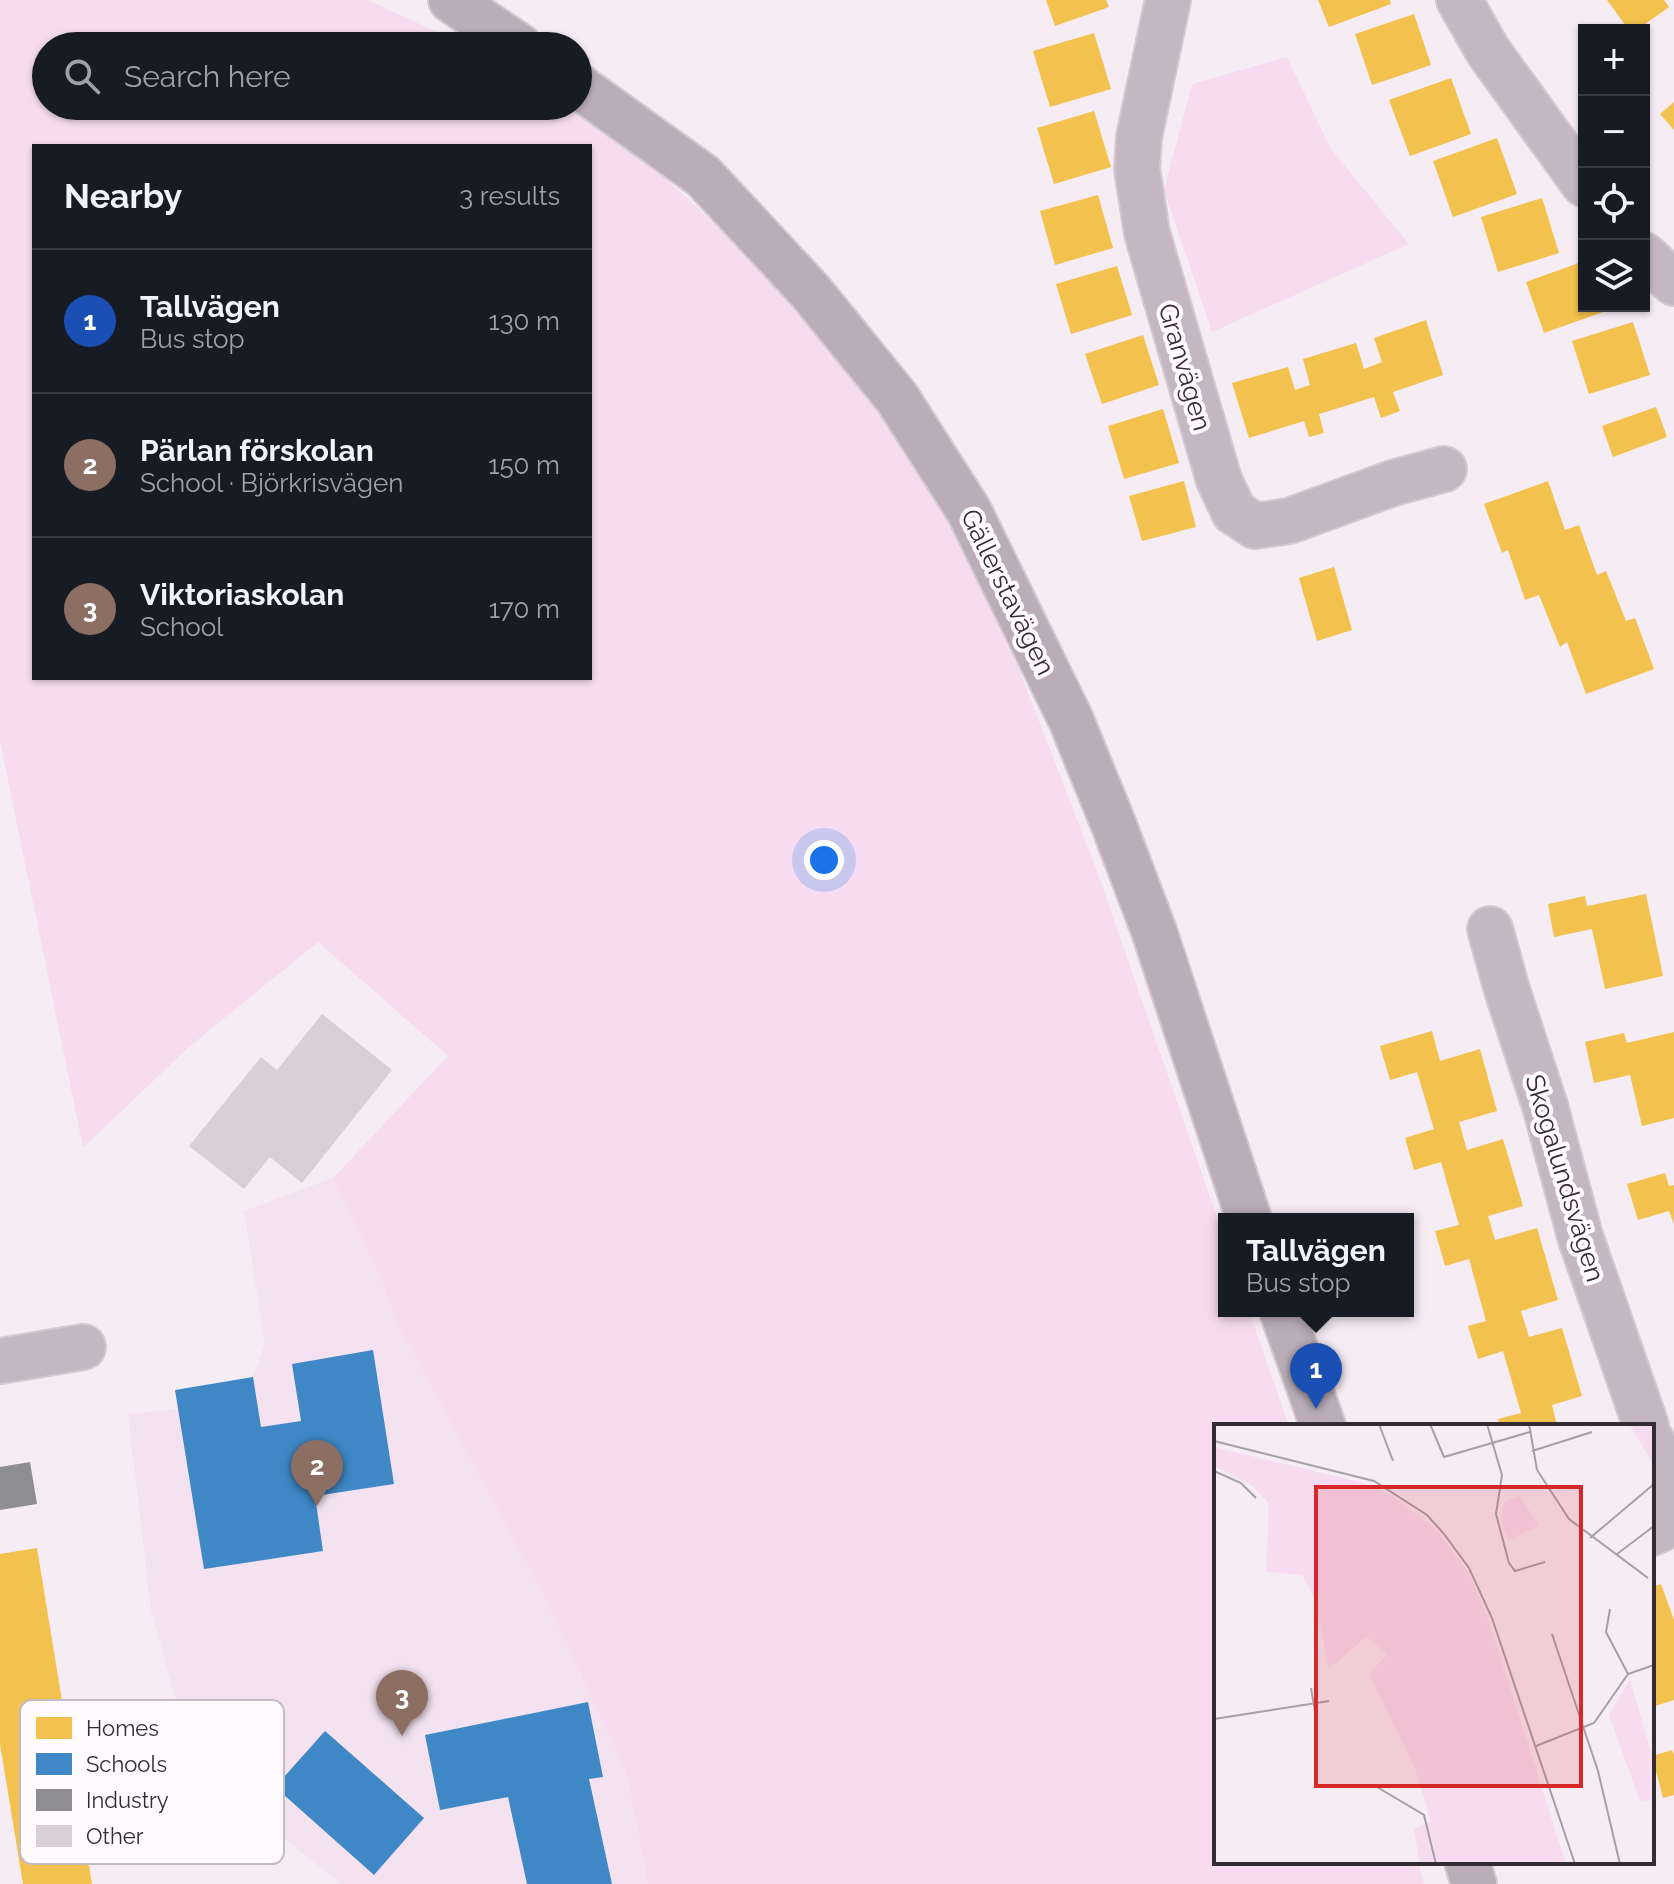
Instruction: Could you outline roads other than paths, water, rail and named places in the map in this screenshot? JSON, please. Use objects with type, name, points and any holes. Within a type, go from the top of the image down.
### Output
[{"type":"street","points":[[451,0],[498,32]]},
{"type":"street","name":"Granvägen","points":[[1168,0],[1139,137],[1137,169],[1147,233],[1181,357],[1219,480],[1234,512],[1255,526],[1289,521],[1393,483],[1444,469]]},
{"type":"street","points":[[1459,0],[1488,51],[1578,176]]},
{"type":"street","name":"Gällerstavägen","points":[[592,96],[703,176],[799,280],[897,398],[969,511],[1071,720],[1113,823],[1154,931],[1247,1213]]},
{"type":"street","points":[[1650,261],[1674,283]]},
{"type":"street","name":"Skogalundsvägen","points":[[1490,929],[1545,1106],[1580,1236],[1645,1424]]},
{"type":"street","points":[[1284,1317],[1322,1424]]},
{"type":"street","points":[[0,1361],[83,1347]]},
{"type":"street","points":[[1654,1446],[1674,1497]]},
{"type":"street","points":[[1654,1532],[1674,1523]]},
{"type":"street","points":[[1468,1864],[1474,1884]]},
{"type":"place","name":"Tallvägen","points":[[1316,1409]]},
{"type":"place","name":"Pärlan förskolan","points":[[317,1506]]},
{"type":"place","name":"Viktoriaskolan","points":[[402,1736]]}]
